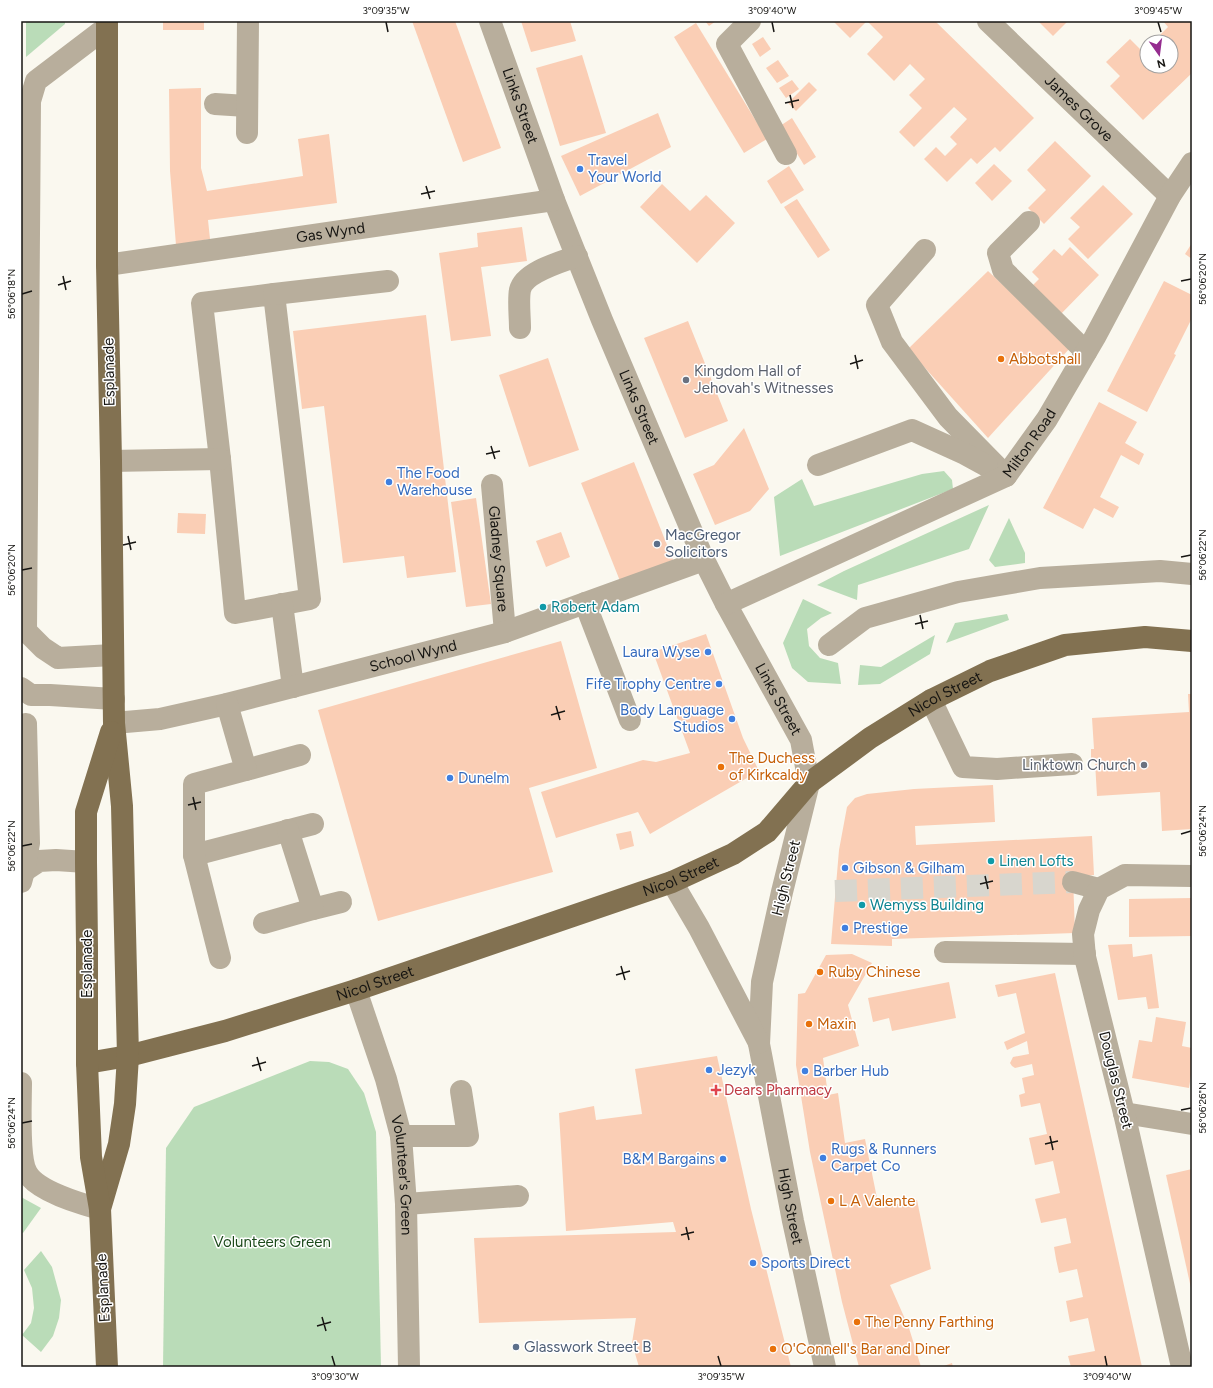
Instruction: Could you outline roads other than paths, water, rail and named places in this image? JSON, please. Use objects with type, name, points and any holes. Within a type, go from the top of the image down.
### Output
[{"type":"main road","name":"Esplanade","points":[[100,1209],[120,1144],[125,1104],[128,1056],[122,806],[114,723],[107,265],[107,24]]},
{"type":"main road","name":"Nicol Street","points":[[88,1062],[128,1056],[225,1031],[356,990],[672,882],[733,854],[766,832],[809,783],[870,738],[930,700],[990,671],[1065,645],[1145,637],[1192,641]]},
{"type":"main road","name":"Esplanade","points":[[107,1367],[100,1209],[91,1157],[88,1062],[86,812],[114,723]]},
{"type":"street","points":[[247,133],[248,21]]},
{"type":"street","name":"Links Street","points":[[490,21],[554,200],[602,320],[704,560],[726,604],[801,740],[809,783]]},
{"type":"street","points":[[750,21],[727,44],[786,154]]},
{"type":"street","name":"James Grove","points":[[988,21],[1170,196]]},
{"type":"street","points":[[107,24],[36,81],[30,102],[26,631],[43,648],[58,658],[113,656]]},
{"type":"street","points":[[215,104],[247,106]]},
{"type":"street","name":"Milton Road","points":[[726,604],[1006,476],[1047,419],[1086,352],[1170,196],[1192,163]]},
{"type":"street","name":"Gas Wynd","points":[[107,265],[554,200]]},
{"type":"street","points":[[1029,222],[998,253],[1002,270],[1086,352]]},
{"type":"street","points":[[925,250],[877,305],[892,342],[948,417],[1006,476]]},
{"type":"street","points":[[520,328],[520,289],[528,278],[540,270],[576,256]]},
{"type":"street","points":[[274,294],[310,600],[235,613],[220,459],[202,303],[274,294],[388,281]]},
{"type":"street","points":[[818,465],[912,430],[965,454],[1006,476]]},
{"type":"street","points":[[111,461],[220,459]]},
{"type":"street","name":"Gladney Square","points":[[492,485],[505,632]]},
{"type":"street","name":"School Wynd","points":[[114,723],[160,719],[227,704],[505,632],[704,560]]},
{"type":"street","points":[[830,645],[865,618],[958,592],[1040,578],[1160,571],[1192,574]]},
{"type":"street","points":[[585,603],[630,720]]},
{"type":"street","points":[[282,604],[293,687]]},
{"type":"street","points":[[21,688],[31,695],[114,699]]},
{"type":"street","points":[[930,700],[963,767],[997,769],[1072,764]]},
{"type":"street","points":[[227,704],[246,770]]},
{"type":"street","points":[[23,876],[29,843],[26,724]]},
{"type":"street","points":[[220,958],[194,855],[194,784],[300,755]]},
{"type":"street","name":"High Street","points":[[809,783],[762,982],[759,1044],[793,1221],[824,1367]]},
{"type":"street","points":[[194,855],[314,824]]},
{"type":"street","points":[[288,830],[313,909]]},
{"type":"street","points":[[23,876],[39,861],[56,860],[86,862]]},
{"type":"street","points":[[1073,882],[1100,889],[1125,875],[1192,876]]},
{"type":"street","name":"High Street","points":[[672,882],[699,928],[759,1044]]},
{"type":"street","name":"Douglas Street","points":[[1100,889],[1089,910],[1083,934],[1085,954],[1124,1113],[1182,1367]]},
{"type":"street","points":[[264,923],[341,902]]},
{"type":"street","points":[[945,952],[1085,954]]},
{"type":"street","name":"Volunteer's Green","points":[[356,990],[386,1079],[401,1136],[406,1204],[409,1367]]},
{"type":"street","points":[[21,1082],[22,1158],[27,1174],[35,1182],[56,1195],[100,1209]]},
{"type":"street","points":[[401,1136],[468,1136],[461,1091]]},
{"type":"street","points":[[1124,1113],[1192,1124]]},
{"type":"street","points":[[406,1204],[518,1196]]},
{"type":"tunnel","points":[[835,891],[1073,882]]},
{"type":"place","name":"Travel Your World","points":[[580,169]]},
{"type":"place","name":"Abbotshall","points":[[1001,359]]},
{"type":"place","name":"Kingdom Hall of Jehovah's Witnesses","points":[[686,380]]},
{"type":"place","name":"The Food Warehouse","points":[[389,482]]},
{"type":"place","name":"MacGregor Solicitors","points":[[657,544]]},
{"type":"place","name":"Robert Adam","points":[[543,607]]},
{"type":"place","name":"Laura Wyse","points":[[708,652]]},
{"type":"place","name":"Fife Trophy Centre","points":[[719,684]]},
{"type":"place","name":"Body Language Studios","points":[[732,719]]},
{"type":"place","name":"Linktown Church","points":[[1144,765]]},
{"type":"place","name":"The Duchess of Kirkcaldy","points":[[721,767]]},
{"type":"place","name":"Dunelm","points":[[450,778]]},
{"type":"place","name":"Linen Lofts","points":[[991,861]]},
{"type":"place","name":"Gibson & Gilham","points":[[845,868]]},
{"type":"place","name":"Wemyss Building","points":[[862,905]]},
{"type":"place","name":"Prestige","points":[[845,928]]},
{"type":"place","name":"Ruby Chinese","points":[[820,972]]},
{"type":"place","name":"Maxin","points":[[809,1024]]},
{"type":"place","name":"Jezyk","points":[[709,1070]]},
{"type":"place","name":"Barber Hub","points":[[805,1071]]},
{"type":"place","name":"Dears Pharmacy","points":[[716,1090]]},
{"type":"place","name":"Rugs & Runners Carpet Co","points":[[823,1158]]},
{"type":"place","name":"B&M Bargains","points":[[723,1159]]},
{"type":"place","name":"L A Valente","points":[[831,1201]]},
{"type":"place","name":"Sports Direct","points":[[753,1263]]},
{"type":"place","name":"The Penny Farthing","points":[[857,1322]]},
{"type":"place","name":"Glasswork Street B","points":[[516,1347]]},
{"type":"place","name":"O'Connell's Bar and Diner","points":[[773,1349]]},
{"type":"park label","name":"Volunteers Green","points":[[272,1242]]}]
